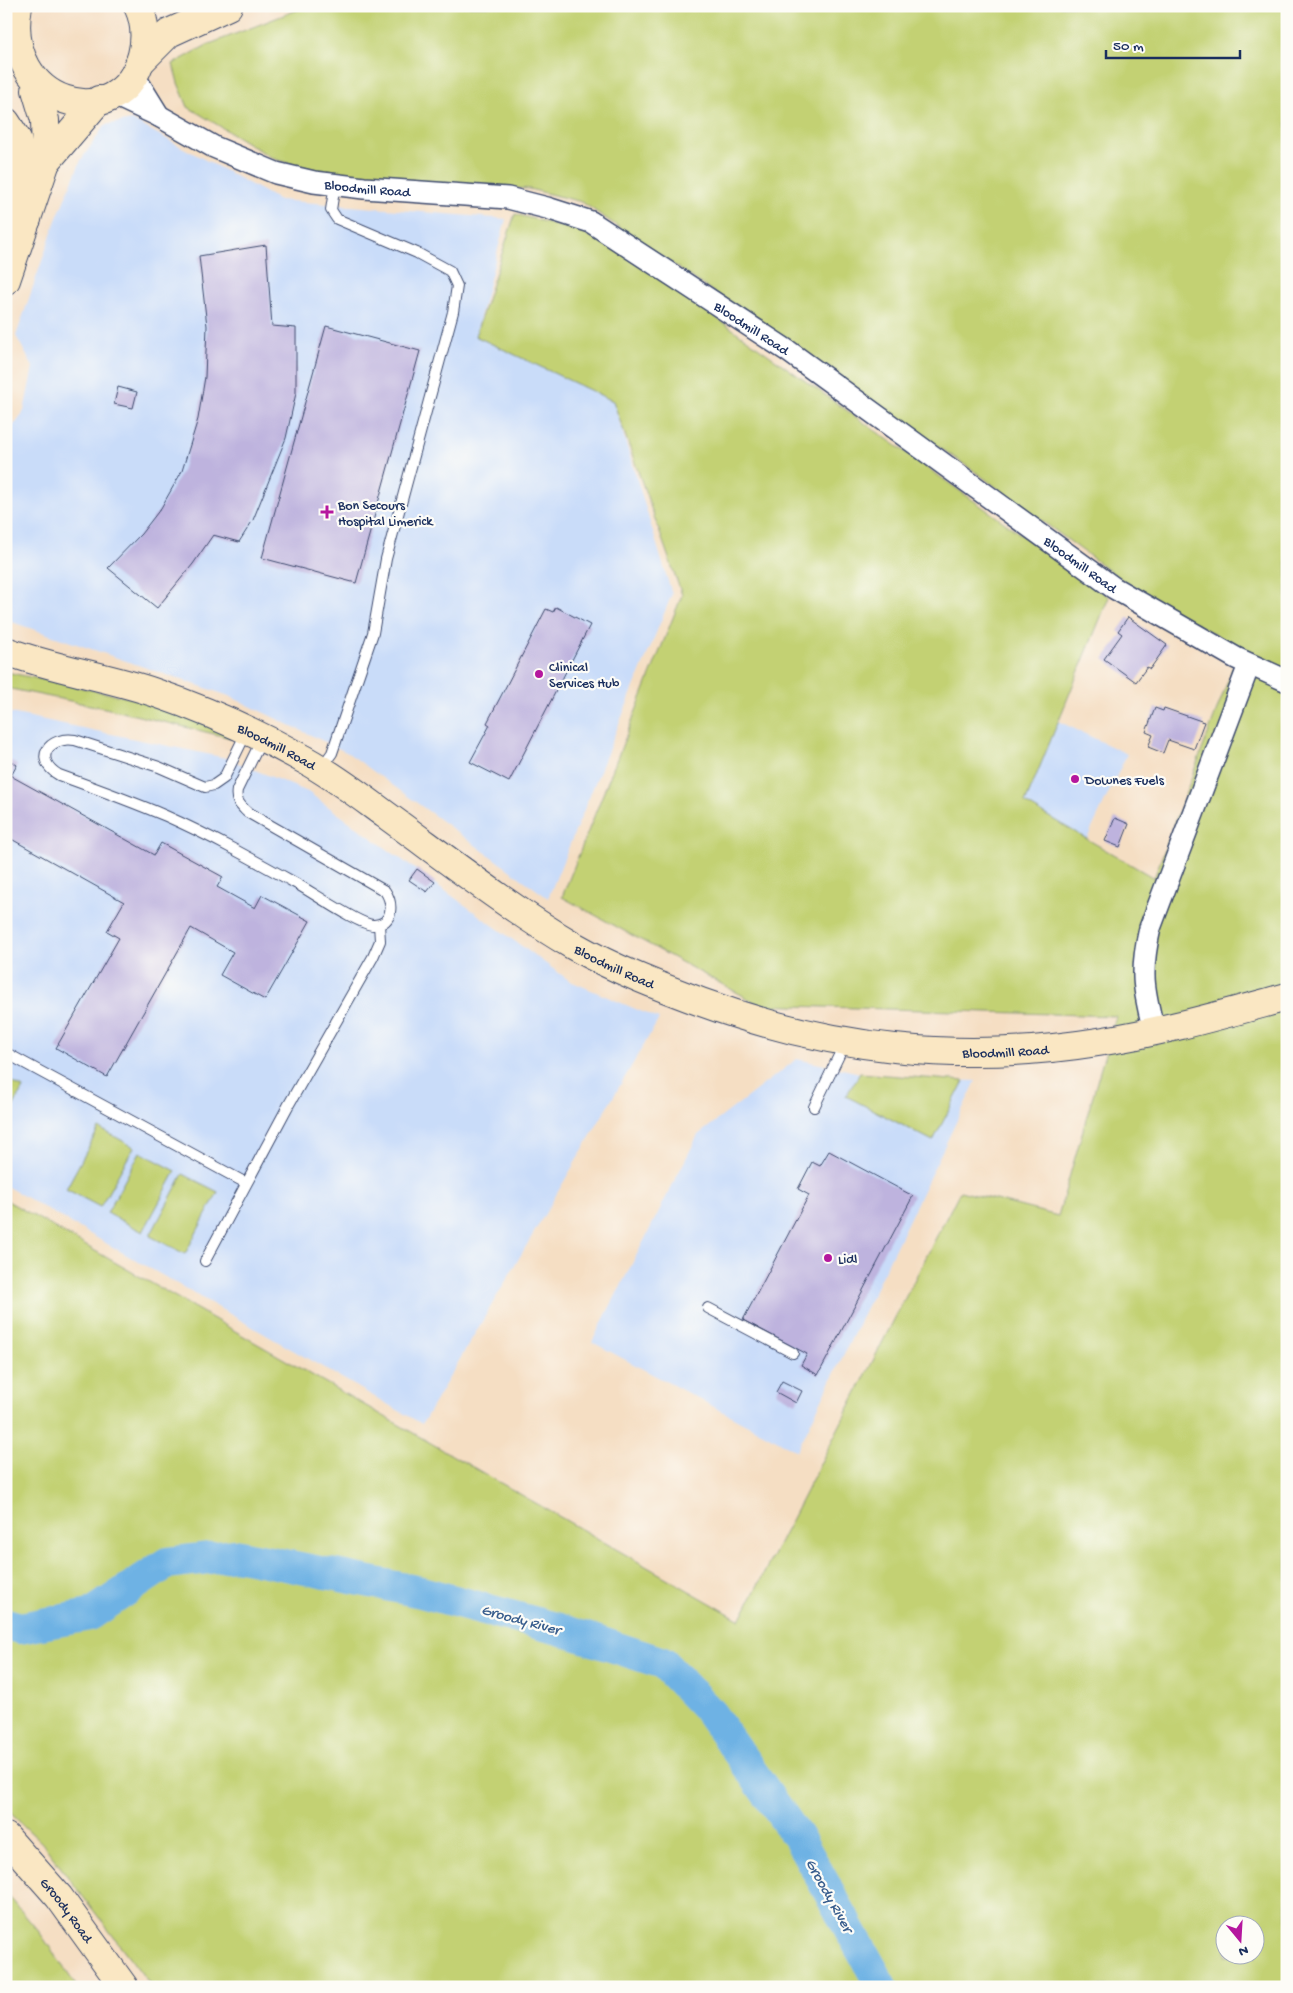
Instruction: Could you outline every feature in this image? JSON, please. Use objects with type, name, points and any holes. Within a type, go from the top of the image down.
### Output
[{"type":"street","points":[[137,68],[144,45],[144,27],[138,6]]},
{"type":"street","points":[[46,162],[105,97],[137,68],[169,33],[228,6]]},
{"type":"street","points":[[6,280],[46,162],[45,120],[22,80],[16,64],[12,50],[12,17]]},
{"type":"street","name":"Bloodmill Road","points":[[137,68],[159,116]]},
{"type":"street","points":[[22,80],[54,100],[76,104],[105,97]]},
{"type":"street","name":"Bloodmill Road","points":[[105,97],[159,116],[214,147],[252,164],[276,172],[335,184],[508,198],[591,222],[788,351],[1114,588],[1249,665],[1287,681]]},
{"type":"street","points":[[6,122],[17,139],[19,148],[16,190],[27,219]]},
{"type":"street","name":"Bloodmill Road","points":[[6,651],[27,659],[152,692],[226,720],[255,734],[320,769],[506,902],[576,947],[645,981],[748,1019],[846,1042],[921,1052],[1013,1051],[1094,1042],[1154,1031],[1287,997]]},
{"type":"street","points":[[1154,1031],[1143,985],[1144,957],[1150,928],[1249,665]]},
{"type":"street","name":"Groody Road","points":[[6,1837],[59,1898],[124,1987]]},
{"type":"lane","points":[[320,769],[332,753],[373,633],[386,559],[452,312],[457,286],[450,271],[417,253],[337,219],[331,210],[335,184]]},
{"type":"lane","points":[[255,734],[237,790],[238,804],[247,812],[385,890],[390,898],[391,912],[384,921],[374,925],[361,922],[293,881],[165,816],[59,775],[50,770],[45,754],[50,746],[66,739],[75,740],[159,766],[205,787],[214,785],[224,778],[255,734]]},
{"type":"lane","points":[[205,1261],[246,1183],[373,957],[380,941],[379,924]]},
{"type":"lane","points":[[814,1107],[846,1042]]},
{"type":"lane","points":[[6,1053],[246,1183]]},
{"type":"lane","points":[[708,1308],[793,1353]]},
{"type":"shaded area","name":"Bon Secours Hospital Limerick","points":[[132,120],[279,200],[506,219],[475,336],[613,401],[672,594],[548,898],[348,753],[229,696],[6,620],[6,431],[17,422],[24,411],[33,367],[16,336],[56,220],[81,160],[105,125]]},
{"type":"shaded area","points":[[6,712],[226,758],[308,792],[570,981],[659,1019],[422,1424],[6,1186]]},
{"type":"shaded area","name":"Downes Fuels","points":[[1058,721],[1127,754],[1087,839],[1025,803]]},
{"type":"shaded area","points":[[797,1059],[860,1073],[918,1079],[976,1081],[797,1451],[592,1342],[698,1135]]},
{"type":"green space","points":[[307,6],[1287,6],[1287,670],[1246,653],[1121,579],[977,473],[582,202],[529,189],[357,178],[317,171],[274,159],[188,107],[178,83],[173,64],[207,45]]},
{"type":"green space","points":[[515,214],[580,231],[634,259],[1109,597],[1025,803],[1154,878],[1233,667],[1287,691],[1287,1987],[152,1987],[42,1843],[6,1809],[6,1200],[740,1620],[960,1191],[1058,1216],[1116,1016],[760,1005],[562,897],[682,595],[613,401],[475,336]]},
{"type":"green space","points":[[6,672],[145,701],[229,734],[231,738],[105,708],[6,688]]},
{"type":"green space","points":[[860,1073],[964,1081],[933,1141],[846,1096]]},
{"type":"green space","points":[[6,1079],[23,1088],[6,1120]]},
{"type":"green space","points":[[99,1128],[134,1147],[100,1207],[66,1189]]},
{"type":"green space","points":[[140,1152],[176,1171],[143,1232],[107,1213]]},
{"type":"green space","points":[[183,1174],[218,1192],[185,1254],[150,1236]]},
{"type":"green space","points":[[6,1893],[40,1933],[77,1987],[6,1987]]},
{"type":"building","points":[[266,245],[272,326],[296,328],[296,393],[286,438],[253,520],[239,542],[213,535],[193,564],[157,608],[108,568],[141,534],[161,508],[182,471],[198,419],[205,377],[207,326],[199,256]]},
{"type":"building","name":"Bon Secours Hospital Limerick","points":[[326,326],[420,351],[356,583],[262,558]]},
{"type":"building","points":[[118,387],[137,392],[133,408],[114,404]]},
{"type":"building","name":"Clinical Services Hub","points":[[556,607],[590,625],[509,782],[470,762],[490,725],[487,723],[546,609],[553,612]]},
{"type":"building","points":[[1128,617],[1167,645],[1150,669],[1147,667],[1136,682],[1104,659],[1122,634],[1118,631]]},
{"type":"building","points":[[1155,708],[1163,711],[1164,708],[1204,722],[1194,749],[1168,740],[1163,753],[1148,747],[1153,735],[1146,732]]},
{"type":"building","points":[[6,758],[17,765],[11,776],[154,855],[161,843],[223,877],[217,887],[255,908],[262,895],[310,921],[265,1000],[220,975],[233,952],[191,928],[107,1077],[56,1048],[119,938],[107,931],[124,902],[6,836]]},
{"type":"building","points":[[1115,818],[1129,824],[1120,847],[1105,841]]},
{"type":"building","points":[[417,869],[435,882],[427,892],[409,880]]},
{"type":"building","name":"Lidl","points":[[829,1151],[913,1196],[818,1375],[801,1365],[807,1354],[743,1320],[809,1195],[798,1189],[812,1162],[820,1166]]},
{"type":"building","points":[[782,1381],[802,1391],[796,1403],[776,1392]]},
{"type":"waterway","name":"Groody River","points":[[6,1624],[20,1628],[90,1615],[167,1563],[235,1555],[421,1592],[559,1629],[663,1663],[709,1711],[801,1842],[882,1987]]},
{"type":"place","name":"Bon Secours Hospital Limerick","points":[[327,512]]},
{"type":"place","name":"Clinical Services Hub","points":[[539,674]]},
{"type":"place","name":"Downes Fuels","points":[[1075,779]]},
{"type":"place","name":"Lidl","points":[[828,1258]]}]
